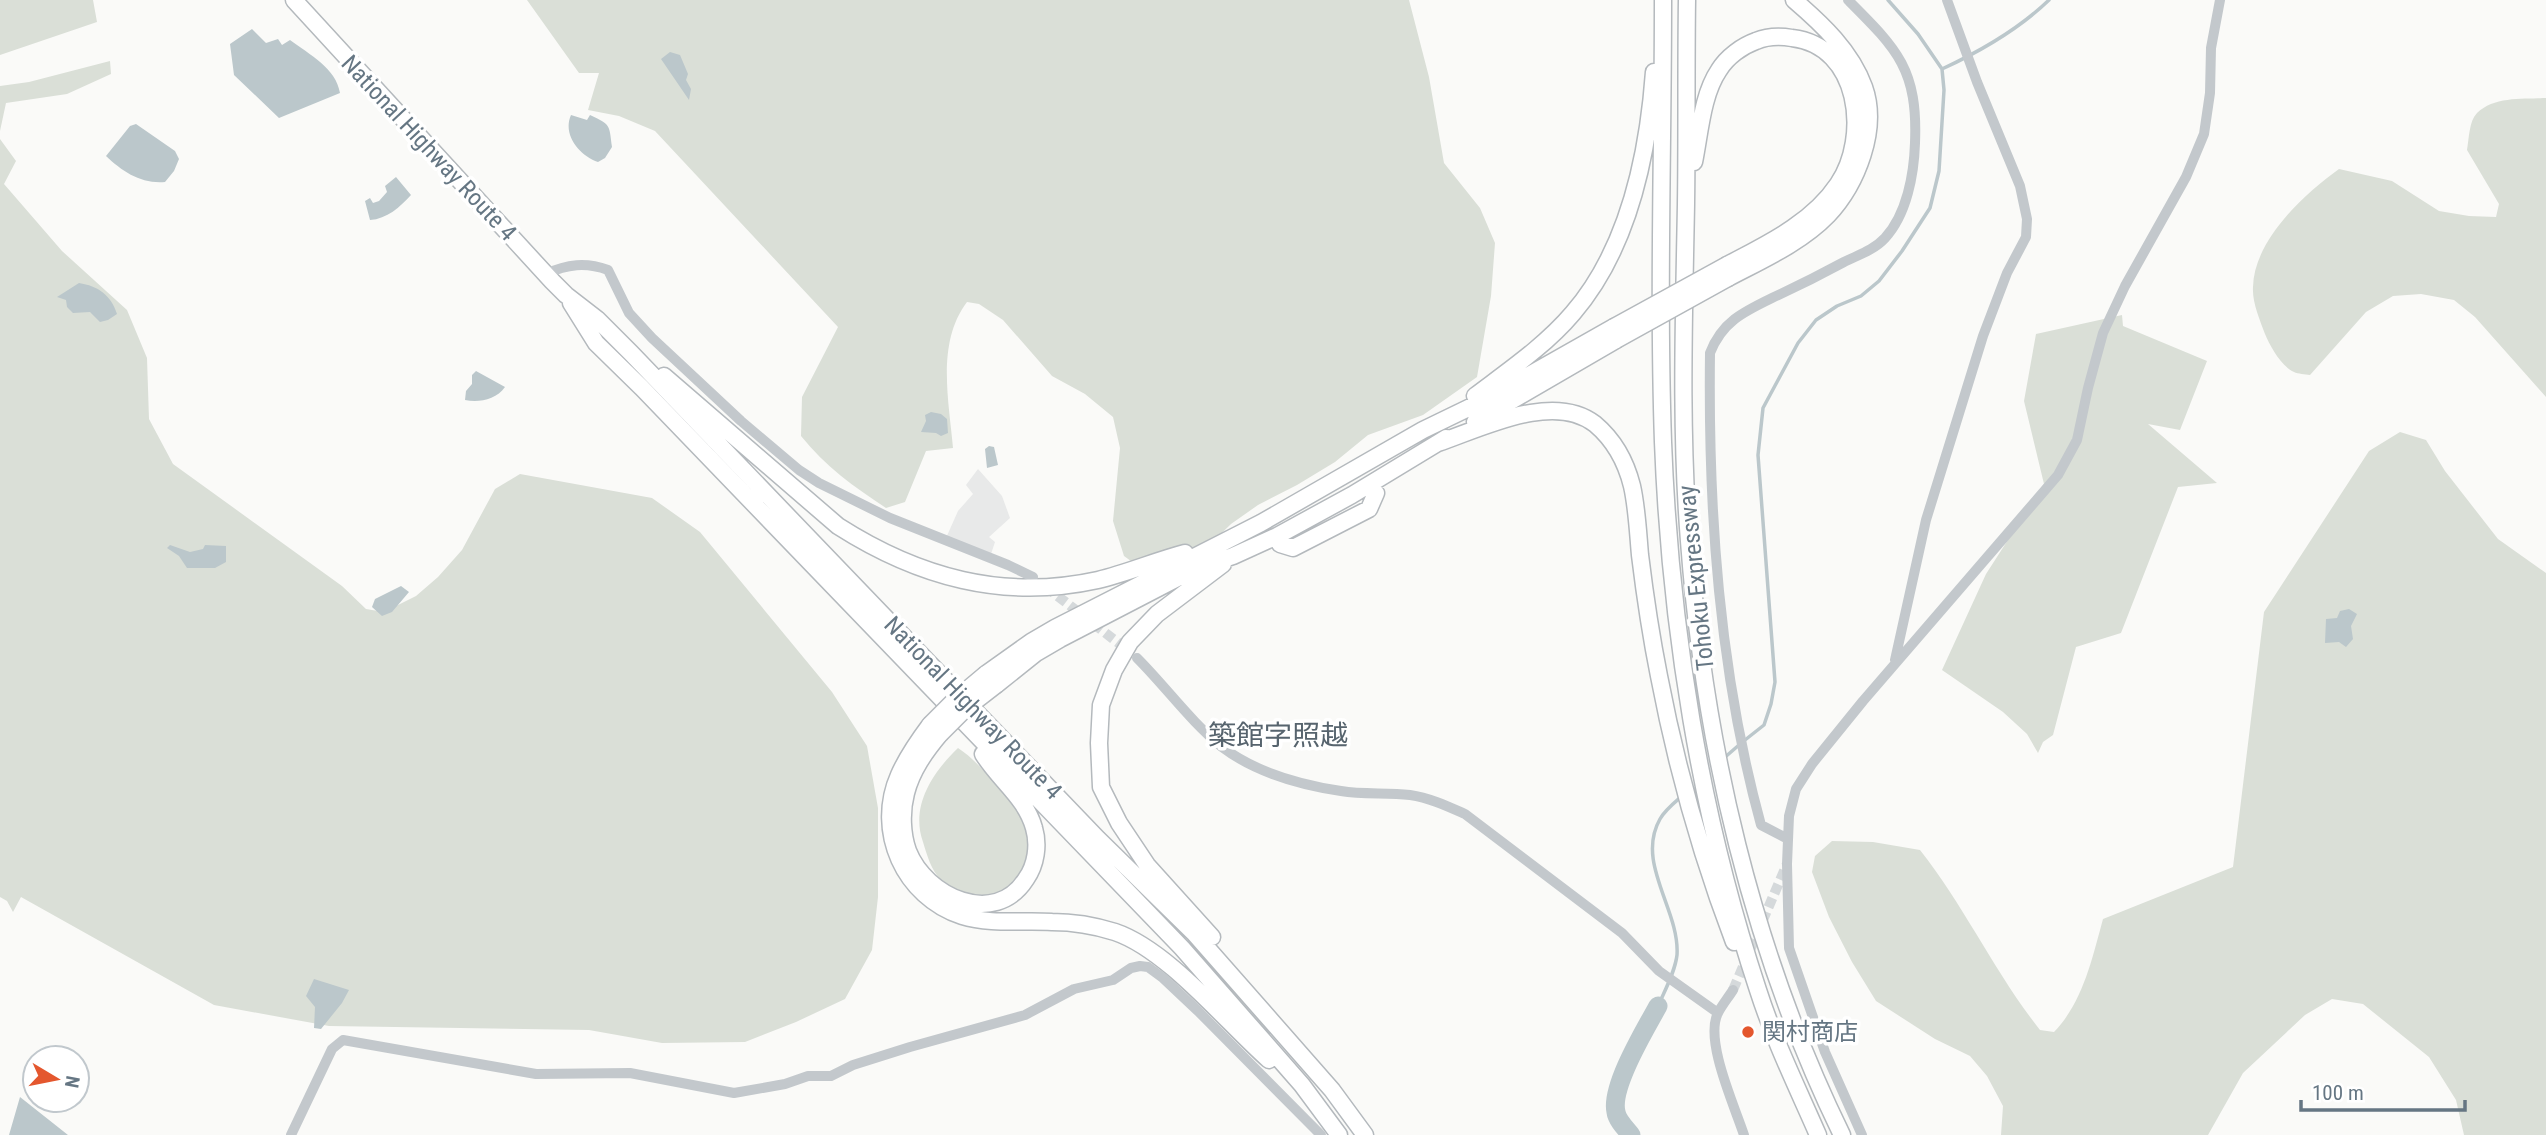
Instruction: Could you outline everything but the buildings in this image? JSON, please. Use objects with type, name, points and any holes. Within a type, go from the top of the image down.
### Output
[{"type":"highway","name":"National Highway Route 4","points":[[294,0],[545,274],[631,352],[1098,839],[1194,933],[1332,1090],[1365,1135]]},
{"type":"highway","points":[[991,680],[1031,642],[1055,628],[1221,544],[1423,430],[1472,398],[1533,350],[1573,313],[1595,282],[1616,243],[1629,209],[1643,151],[1653,90],[1661,0]]},
{"type":"highway","name":"Tohoku Expressway","points":[[1661,0],[1660,278],[1663,445],[1673,583],[1700,766],[1705,829]]},
{"type":"highway","name":"Tohoku Expressway","points":[[1687,0],[1683,354],[1688,540],[1698,626],[1717,750],[1742,862],[1766,944],[1794,1023],[1842,1135]]},
{"type":"highway","points":[[1423,430],[1615,333],[1728,272],[1787,246],[1828,215],[1852,184],[1865,150],[1868,121],[1864,88],[1847,55],[1821,23],[1794,0]]},
{"type":"highway","points":[[1686,203],[1707,100],[1718,71],[1731,56],[1747,44],[1763,38],[1781,36],[1801,39],[1828,54],[1847,82],[1856,109],[1855,140],[1845,171],[1826,199],[1810,215],[1728,272]]},
{"type":"highway","name":"National Highway Route 4","points":[[566,295],[596,343],[1182,948],[1302,1085],[1339,1135]]},
{"type":"highway","points":[[1272,543],[1391,473],[1615,333]]},
{"type":"highway","points":[[631,352],[661,373],[838,526],[891,556],[937,574],[972,583],[1039,588],[1121,574],[1221,544]]},
{"type":"highway","points":[[1438,443],[1511,416],[1543,410],[1570,413],[1594,422],[1619,449],[1632,486],[1644,589],[1659,678],[1682,773],[1705,829],[1722,910],[1754,994],[1818,1135]]},
{"type":"highway","points":[[973,731],[984,757],[1023,803],[1034,829],[1036,849],[1033,868],[1020,888],[1002,900],[983,904],[967,903],[949,897],[925,877],[908,852],[903,829],[906,793],[935,730],[955,700],[1060,639],[1195,569],[1272,543],[1376,493],[1391,473]]},
{"type":"highway","points":[[1239,554],[1157,614],[1130,642],[1114,670],[1101,705],[1101,787],[1119,823],[1147,865],[1300,1037],[1332,1090]]},
{"type":"highway","points":[[935,730],[914,746],[898,776],[890,812],[892,845],[903,869],[915,885],[937,904],[963,916],[996,922],[1054,922],[1116,932],[1152,952],[1268,1058],[1302,1085]]},
{"type":"street","points":[[1788,839],[1761,825],[1737,729],[1712,516],[1710,353],[1717,335],[1731,321],[1878,244],[1887,236],[1905,201],[1915,156],[1915,101],[1905,66],[1888,41],[1847,0]]},
{"type":"street","points":[[1895,663],[1901,626],[1930,506],[1983,336],[2007,273],[2026,237],[2027,219],[2020,186],[1947,0]]},
{"type":"street","points":[[1862,1135],[1825,1052],[1789,948],[1789,816],[1796,789],[1812,764],[1895,663],[2058,475],[2077,440],[2103,333],[2124,286],[2186,177],[2204,134],[2210,93],[2211,48],[2220,0]]},
{"type":"street","points":[[545,274],[563,265],[593,264],[608,270],[629,313],[652,338],[741,421],[799,470],[819,483],[890,518],[998,560],[1033,577]]},
{"type":"street","points":[[1138,659],[1216,740],[1248,763],[1311,785],[1342,791],[1412,795],[1439,802],[1465,814],[1622,933],[1659,971],[1718,1013]]},
{"type":"street","points":[[291,1135],[332,1049],[344,1040],[536,1074],[631,1073],[734,1093],[785,1084],[808,1076],[831,1076],[853,1065],[910,1046],[1025,1015],[1074,989],[1113,980],[1131,968],[1140,966],[1147,967],[1163,978],[1321,1135]]},
{"type":"street","points":[[1733,990],[1714,1023],[1721,1070],[1744,1135]]},
{"type":"shaded area","points":[[0,0],[93,0],[97,22],[0,55]]},
{"type":"shaded area","points":[[527,0],[1409,0],[1429,77],[1444,163],[1480,208],[1495,243],[1491,296],[1477,377],[1423,415],[1368,435],[1335,462],[1258,505],[1231,524],[1192,562],[1146,572],[1124,556],[1113,521],[1120,448],[1113,417],[1085,394],[1052,376],[1003,320],[979,304],[967,302],[957,318],[948,354],[947,392],[953,448],[926,451],[905,502],[886,508],[840,475],[801,436],[802,397],[838,327],[655,131],[619,116],[588,110],[599,73],[579,73]]},
{"type":"shaded area","points":[[252,29],[266,43],[278,39],[282,45],[290,40],[314,57],[328,69],[338,84],[340,93],[279,118],[234,75],[230,44]]},
{"type":"shaded area","points":[[670,52],[680,55],[688,74],[686,80],[691,89],[689,100],[661,59]]},
{"type":"shaded area","points":[[110,61],[111,74],[67,94],[6,103],[0,131],[0,86],[29,82]]},
{"type":"shaded area","points":[[2546,98],[2546,397],[2475,317],[2454,300],[2421,294],[2393,296],[2366,312],[2310,375],[2296,373],[2280,361],[2265,334],[2255,305],[2253,287],[2256,269],[2271,236],[2311,191],[2339,169],[2392,181],[2439,211],[2496,217],[2499,204],[2467,150],[2472,121],[2484,108],[2501,101]]},
{"type":"shaded area","points":[[571,115],[587,120],[590,115],[608,126],[612,147],[605,158],[598,162],[591,159],[574,144],[569,130]]},
{"type":"shaded area","points":[[136,124],[175,151],[179,159],[165,182],[148,181],[133,176],[106,156],[130,126]]},
{"type":"shaded area","points":[[0,139],[16,161],[4,184],[62,251],[127,310],[147,358],[149,419],[173,464],[342,586],[366,609],[384,612],[416,596],[438,577],[462,550],[495,489],[520,474],[652,498],[700,532],[832,692],[867,746],[878,808],[878,897],[872,950],[845,999],[745,1042],[662,1043],[589,1030],[329,1026],[214,1005],[21,897],[13,912],[7,901],[0,897]]},
{"type":"shaded area","points":[[396,177],[411,195],[388,215],[370,220],[365,201],[370,198],[373,203],[379,201],[387,192],[385,186]]},
{"type":"shaded area","points":[[79,283],[103,292],[117,314],[100,322],[90,312],[73,313],[67,307],[66,300],[57,297]]},
{"type":"shaded area","points":[[2122,315],[2123,326],[2207,361],[2180,430],[2148,424],[2217,483],[2178,487],[2121,633],[2076,647],[2053,735],[2043,742],[2038,753],[2027,734],[2003,712],[1942,670],[1986,574],[2044,484],[2024,401],[2036,334]]},
{"type":"shaded area","points":[[476,371],[505,387],[486,400],[465,400],[466,391],[472,384],[472,375]]},
{"type":"shaded area","points":[[931,412],[941,414],[947,419],[948,433],[941,436],[921,432],[926,421],[925,415]]},
{"type":"shaded area","points":[[2400,432],[2426,440],[2445,471],[2498,539],[2546,573],[2546,1135],[2464,1135],[2456,1100],[2429,1057],[2363,1004],[2332,999],[2305,1015],[2243,1073],[2208,1135],[2001,1135],[2003,1106],[1987,1076],[1970,1056],[1935,1039],[1876,1001],[1829,917],[1812,872],[1815,856],[1832,841],[1873,842],[1920,850],[2040,1030],[2054,1032],[2079,994],[2103,919],[2233,867],[2264,612],[2369,451]]},
{"type":"shaded area","points":[[994,447],[998,465],[987,468],[985,449]]},
{"type":"shaded area","points":[[978,469],[1002,496],[1010,518],[989,537],[995,542],[991,554],[946,538],[958,511],[973,494],[966,485]]},
{"type":"shaded area","points":[[170,545],[190,552],[203,549],[205,545],[226,546],[226,562],[215,568],[187,568],[179,556],[167,548]]},
{"type":"shaded area","points":[[401,586],[409,592],[392,612],[382,616],[372,607],[375,599]]},
{"type":"shaded area","points":[[2349,609],[2357,614],[2351,626],[2353,639],[2346,647],[2339,642],[2325,643],[2326,619],[2337,618],[2340,611]]},
{"type":"shaded area","points":[[958,748],[1010,797],[1024,817],[1028,843],[1024,870],[1015,884],[999,893],[978,895],[948,886],[935,872],[923,842],[919,816],[926,791],[940,768]]},
{"type":"shaded area","points":[[314,979],[349,990],[321,1029],[314,1028],[315,1007],[306,996]]},
{"type":"shaded area","points":[[20,1097],[21,1114],[41,1114],[68,1135],[9,1135]]},
{"type":"waterway","points":[[1745,740],[1764,725],[1775,682],[1758,455],[1763,408],[1798,343],[1816,320],[1837,306],[1861,296],[1879,281],[1902,251],[1930,208],[1939,171],[1944,90],[1942,69],[1918,34],[1888,0]]},
{"type":"waterway","points":[[1942,69],[1998,39],[2025,21],[2049,0]]},
{"type":"waterway","points":[[1724,758],[1739,745]]},
{"type":"waterway","points":[[1658,1006],[1677,955],[1672,921],[1655,870],[1654,836],[1662,816],[1682,796]]},
{"type":"waterway","points":[[1631,1135],[1617,1115],[1618,1088],[1630,1058],[1658,1006]]},
{"type":"tunnel","points":[[1046,587],[1130,652]]},
{"type":"tunnel","points":[[1733,990],[1787,864]]},
{"type":"place","name":"関村商店","points":[[1748,1032]]},
{"type":"district","name":"築館字照越","points":[[1278,735]]}]
